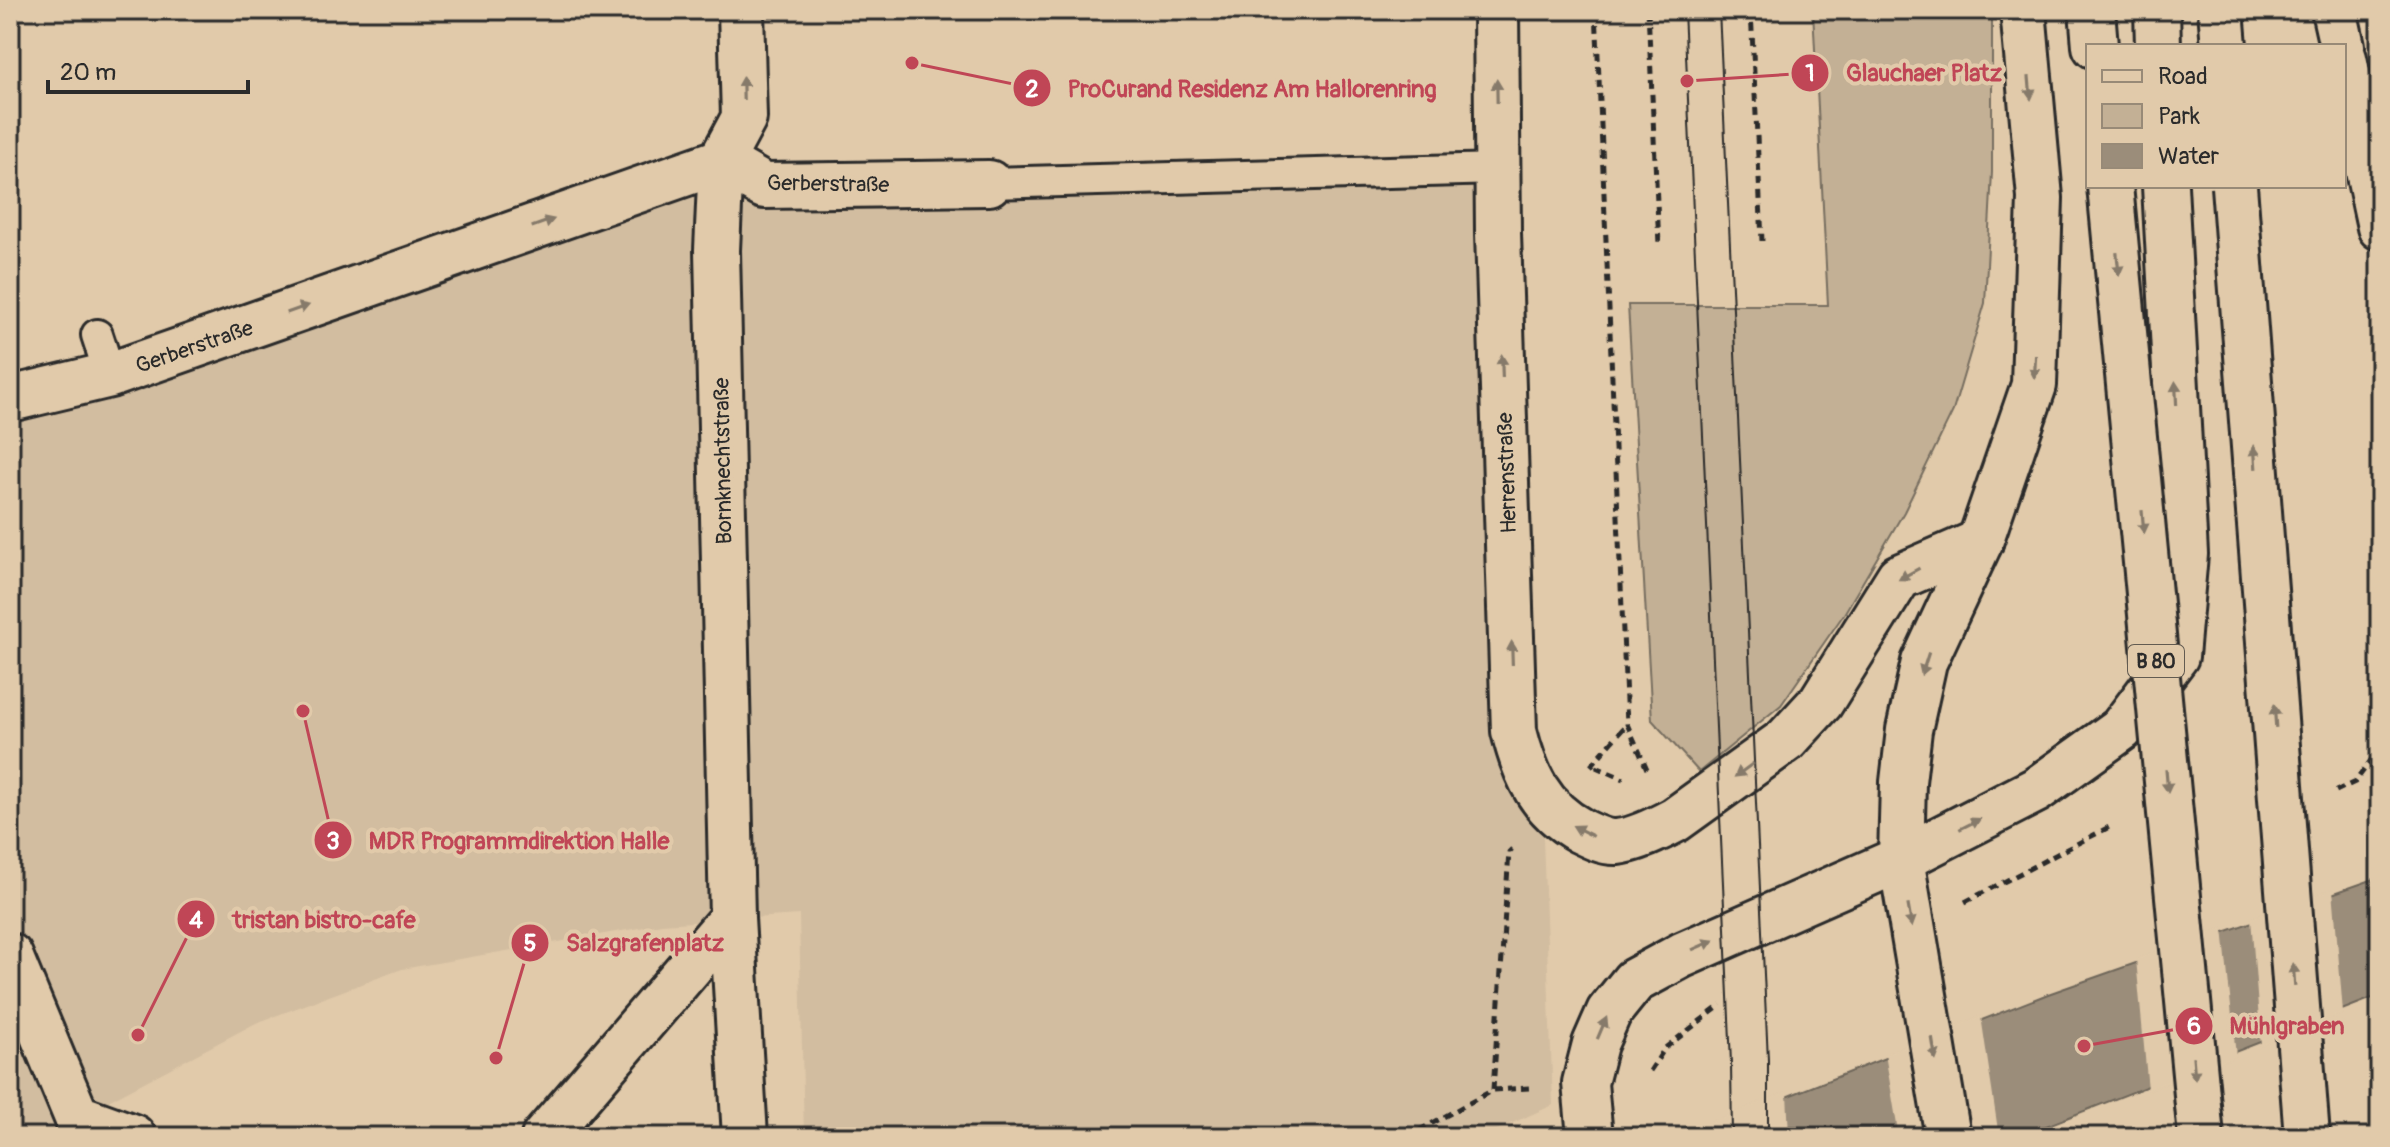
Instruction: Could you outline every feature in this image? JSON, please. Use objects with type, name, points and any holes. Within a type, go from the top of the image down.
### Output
[{"type":"street","name":"Bornknechtstraße","points":[[741,10],[744,118],[721,161],[717,250],[732,918],[745,1137]]},
{"type":"street","name":"Herrenstraße","points":[[1496,10],[1498,249],[1514,731],[1522,763],[1534,789],[1550,810],[1593,837],[1616,842],[1658,829],[1675,820],[1786,740],[1821,702],[1899,577],[1980,542]]},
{"type":"street","points":[[1948,1137],[1901,859],[1903,782],[1909,730],[1924,662],[1980,542],[2034,385],[2040,198],[2023,10]]},
{"type":"street","points":[[2092,10],[2095,44]]},
{"type":"street","points":[[2157,10],[2158,44]]},
{"type":"street","points":[[2221,10],[2224,44]]},
{"type":"street","points":[[2334,10],[2342,44]]},
{"type":"street","points":[[2346,67],[2380,227]]},
{"type":"street","name":"Gerberstraße","points":[[10,399],[110,375],[721,161],[764,186],[989,183]]},
{"type":"street","name":"B 80","points":[[2110,188],[2201,1137]]},
{"type":"street","points":[[1590,1137],[1585,1083],[1595,1044],[1609,1012],[1634,981],[1682,955],[1901,859],[2036,790],[2121,729],[2176,656],[2185,554],[2165,188]]},
{"type":"street","points":[[2234,188],[2307,1137]]},
{"type":"street","points":[[544,1137],[732,918]]},
{"type":"street","points":[[10,956],[81,1127],[133,1137]]},
{"type":"lane","name":"Gerberstraße","points":[[989,183],[1499,169]]},
{"type":"lane","points":[[97,335],[110,375]]},
{"type":"path","points":[[1596,10],[1627,724],[1650,774]]},
{"type":"path","points":[[1648,10],[1659,245]]},
{"type":"path","points":[[1751,10],[1762,241]]},
{"type":"path","points":[[1493,1090],[1509,852],[1627,724]]},
{"type":"path","points":[[2328,795],[2355,782],[2380,748]]},
{"type":"path","points":[[1911,924],[1962,904],[2115,824]]},
{"type":"path","points":[[1407,1137],[1493,1090],[1645,1078],[1665,1048],[1728,999]]},
{"type":"shaded area","points":[[721,161],[764,186],[1518,170],[1553,1105],[1481,1137],[804,1137],[799,915],[662,924],[402,969],[256,1023],[78,1117],[33,1137],[10,1137],[10,399]]},
{"type":"green space","points":[[1813,10],[1992,10],[1992,172],[1985,303],[1953,411],[1904,512],[1844,614],[1781,705],[1699,772],[1652,720],[1628,305],[1828,305]]},
{"type":"water","points":[[2380,877],[2380,995],[2018,1137],[1684,1137],[2048,994]]},
{"type":"pier","points":[[2333,889],[2343,1013],[2261,1046],[2251,918]]},
{"type":"pier","points":[[2223,928],[2236,1056],[2148,1090],[2136,959]]},
{"type":"pier","points":[[1981,1016],[1999,1137],[1899,1137],[1885,1054]]},
{"type":"pier","points":[[1787,1092],[1789,1137],[1709,1137],[1708,1123]]},
{"type":"tram line","points":[[1684,10],[1732,1137]]},
{"type":"tram line","points":[[1719,10],[1768,1060],[1768,1137]]},
{"type":"place","name":"ProCurand Residenz Am Hallorenring","points":[[912,63]]},
{"type":"place","name":"Glauchaer Platz","points":[[1687,81]]},
{"type":"place","name":"MDR Programmdirektion Halle","points":[[303,711]]},
{"type":"place","name":"tristan bistro-cafe","points":[[138,1035]]},
{"type":"place","name":"Mühlgraben","points":[[2084,1046]]},
{"type":"place","name":"Salzgrafenplatz","points":[[496,1058]]}]
